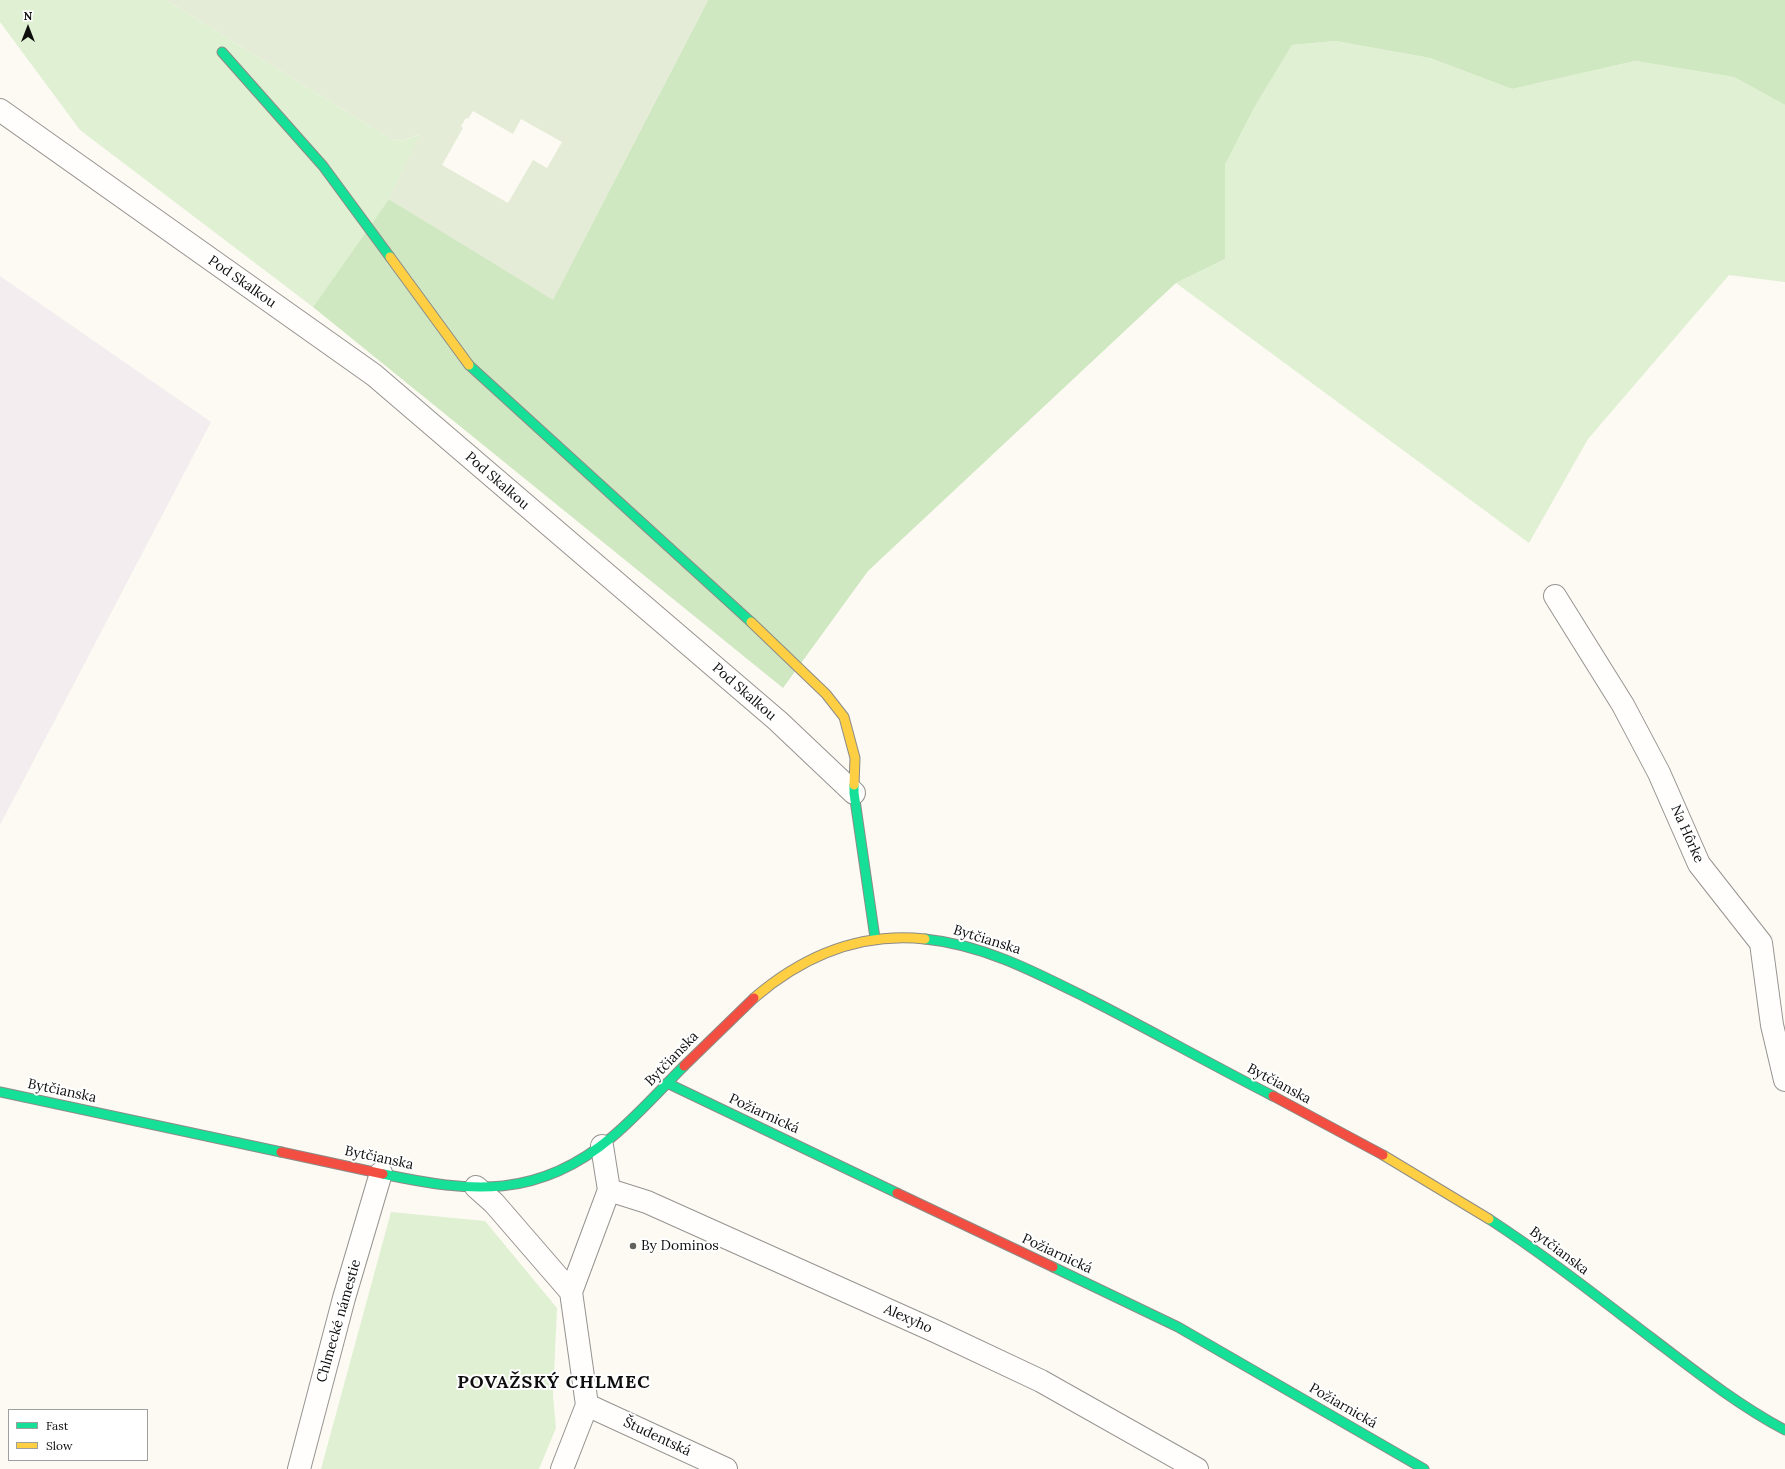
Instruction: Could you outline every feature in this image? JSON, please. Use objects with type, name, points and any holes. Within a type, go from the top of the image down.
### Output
[{"type":"main road","points":[[222,52],[323,166],[470,366],[779,647],[826,694],[844,717],[855,758],[854,792],[875,938]]},
{"type":"main road","name":"Bytčianska","points":[[0,1092],[381,1173],[452,1186],[476,1187],[514,1184],[544,1178],[574,1164],[602,1146],[636,1116],[750,1000],[778,977],[817,955],[847,944],[875,938],[910,937],[956,943],[1015,962],[1110,1010],[1392,1161],[1460,1201],[1524,1242],[1724,1393],[1766,1421],[1785,1430]]},
{"type":"main road","name":"Požiarnická","points":[[667,1083],[1178,1327],[1424,1469]]},
{"type":"street","name":"Pod Skalkou","points":[[0,110],[374,375],[778,721],[854,792]]},
{"type":"street","name":"Na Hôrke","points":[[1555,596],[1623,705],[1659,773],[1699,864],[1761,943],[1772,1026],[1785,1080]]},
{"type":"street","points":[[562,1469],[587,1405],[571,1292],[610,1190],[602,1146]]},
{"type":"street","name":"Chlmecké námestie","points":[[298,1469],[344,1298],[381,1173]]},
{"type":"street","points":[[476,1187],[494,1203],[571,1292]]},
{"type":"street","name":"Alexyho","points":[[610,1190],[654,1205],[930,1329],[1034,1378],[1197,1469]]},
{"type":"street","name":"Študentská","points":[[587,1405],[726,1469]]},
{"type":"shaded area","points":[[0,276],[211,422],[0,825]]},
{"type":"green space","points":[[0,0],[166,0],[391,139],[401,141],[421,134],[389,199],[313,307],[80,130],[0,22]]},
{"type":"green space","points":[[166,0],[708,0],[553,300],[389,199],[420,134],[401,141],[391,139]],"holes":[[[473,111],[513,134],[521,119],[562,142],[547,168],[533,160],[508,203],[442,165],[463,128],[461,126]]]},
{"type":"green space","points":[[708,0],[1785,0],[1785,105],[1734,77],[1635,61],[1512,89],[1430,58],[1335,41],[1292,45],[1254,108],[1225,165],[1225,259],[1176,283],[868,571],[783,688],[313,307],[389,199],[553,299]]},
{"type":"green space","points":[[1335,41],[1430,58],[1512,89],[1635,61],[1734,77],[1785,105],[1785,282],[1729,275],[1588,439],[1529,543],[1176,283],[1225,259],[1225,165],[1254,108],[1292,45]]},
{"type":"green space","points":[[391,1212],[485,1221],[557,1308],[553,1396],[556,1428],[539,1469],[321,1469]]},
{"type":"traffic: fast","points":[[222,52],[323,166],[390,257]]},
{"type":"traffic: fast","points":[[469,365],[751,622]]},
{"type":"traffic: fast","points":[[854,785],[875,938]]},
{"type":"traffic: fast","points":[[925,939],[969,947],[1031,970],[1273,1096]]},
{"type":"traffic: fast","points":[[383,1174],[446,1185],[475,1187],[503,1186],[530,1181],[558,1172],[585,1157],[622,1129],[684,1066]]},
{"type":"traffic: fast","points":[[667,1083],[897,1193]]},
{"type":"traffic: fast","points":[[0,1092],[281,1152]]},
{"type":"traffic: fast","points":[[1489,1219],[1552,1262],[1717,1387],[1750,1410],[1785,1430]]},
{"type":"traffic: fast","points":[[1053,1267],[1178,1327],[1424,1469]]},
{"type":"traffic: slow","points":[[390,257],[469,365]]},
{"type":"traffic: slow","points":[[751,622],[826,694],[844,717],[855,758],[854,785]]},
{"type":"traffic: slow","points":[[754,998],[792,970],[833,950],[877,939],[925,939]]},
{"type":"traffic: slow","points":[[1383,1155],[1489,1219]]},
{"type":"traffic: jam","points":[[684,1066],[754,998]]},
{"type":"traffic: jam","points":[[1273,1096],[1383,1155]]},
{"type":"traffic: jam","points":[[281,1152],[383,1174]]},
{"type":"traffic: jam","points":[[897,1193],[1053,1267]]},
{"type":"place","name":"By Dominos","points":[[633,1246]]},
{"type":"district","name":"POVAŽSKÝ CHLMEC","points":[[554,1383]]}]
